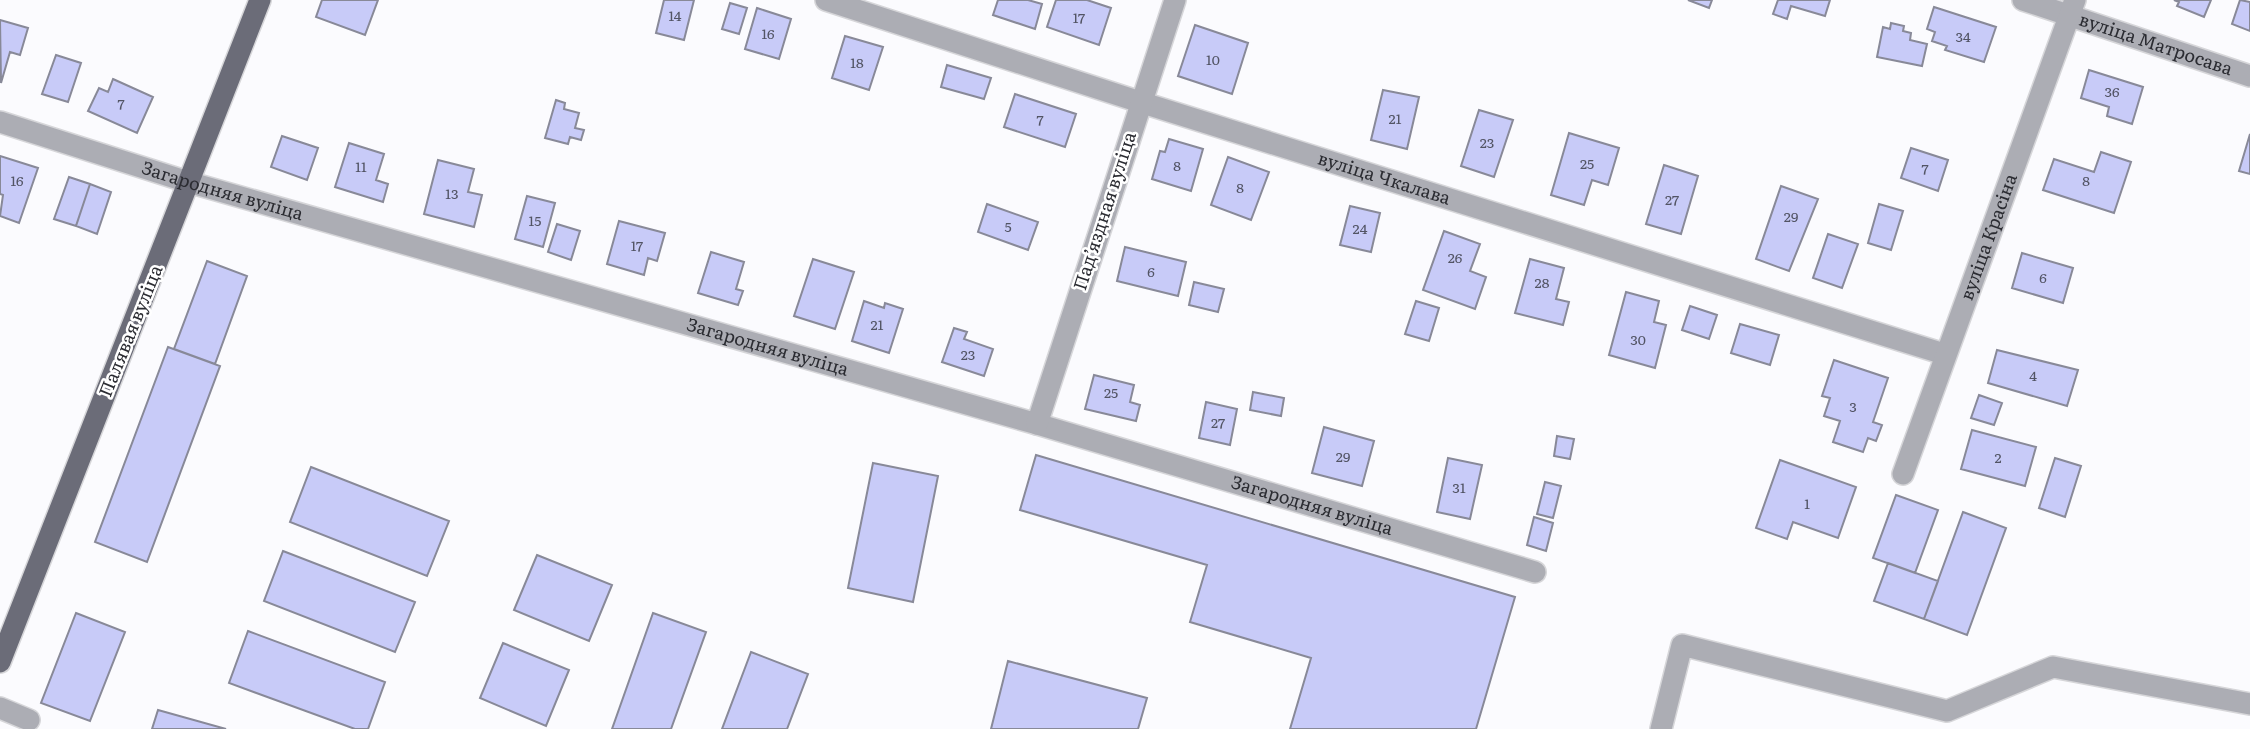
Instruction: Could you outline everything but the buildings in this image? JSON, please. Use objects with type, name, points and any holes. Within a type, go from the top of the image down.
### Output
[{"type":"main road","name":"Палявая вуліца","points":[[0,662],[260,0]]},
{"type":"street","name":"вуліца Чкалава","points":[[827,0],[1140,102],[1944,354]]},
{"type":"street","name":"Падʼяздная вуліца","points":[[1037,424],[1175,0]]},
{"type":"street","name":"вуліца Матросава","points":[[2023,0],[2072,8],[2250,76]]},
{"type":"street","name":"вуліца Красіна","points":[[1903,474],[1944,354],[2072,8]]},
{"type":"street","name":"Загародняя вуліца","points":[[0,122],[188,182],[1037,424],[1535,572]]},
{"type":"street","points":[[1661,729],[1682,645],[1947,711],[2053,667],[2250,704]]},
{"type":"street","points":[[0,708],[29,720]]}]
